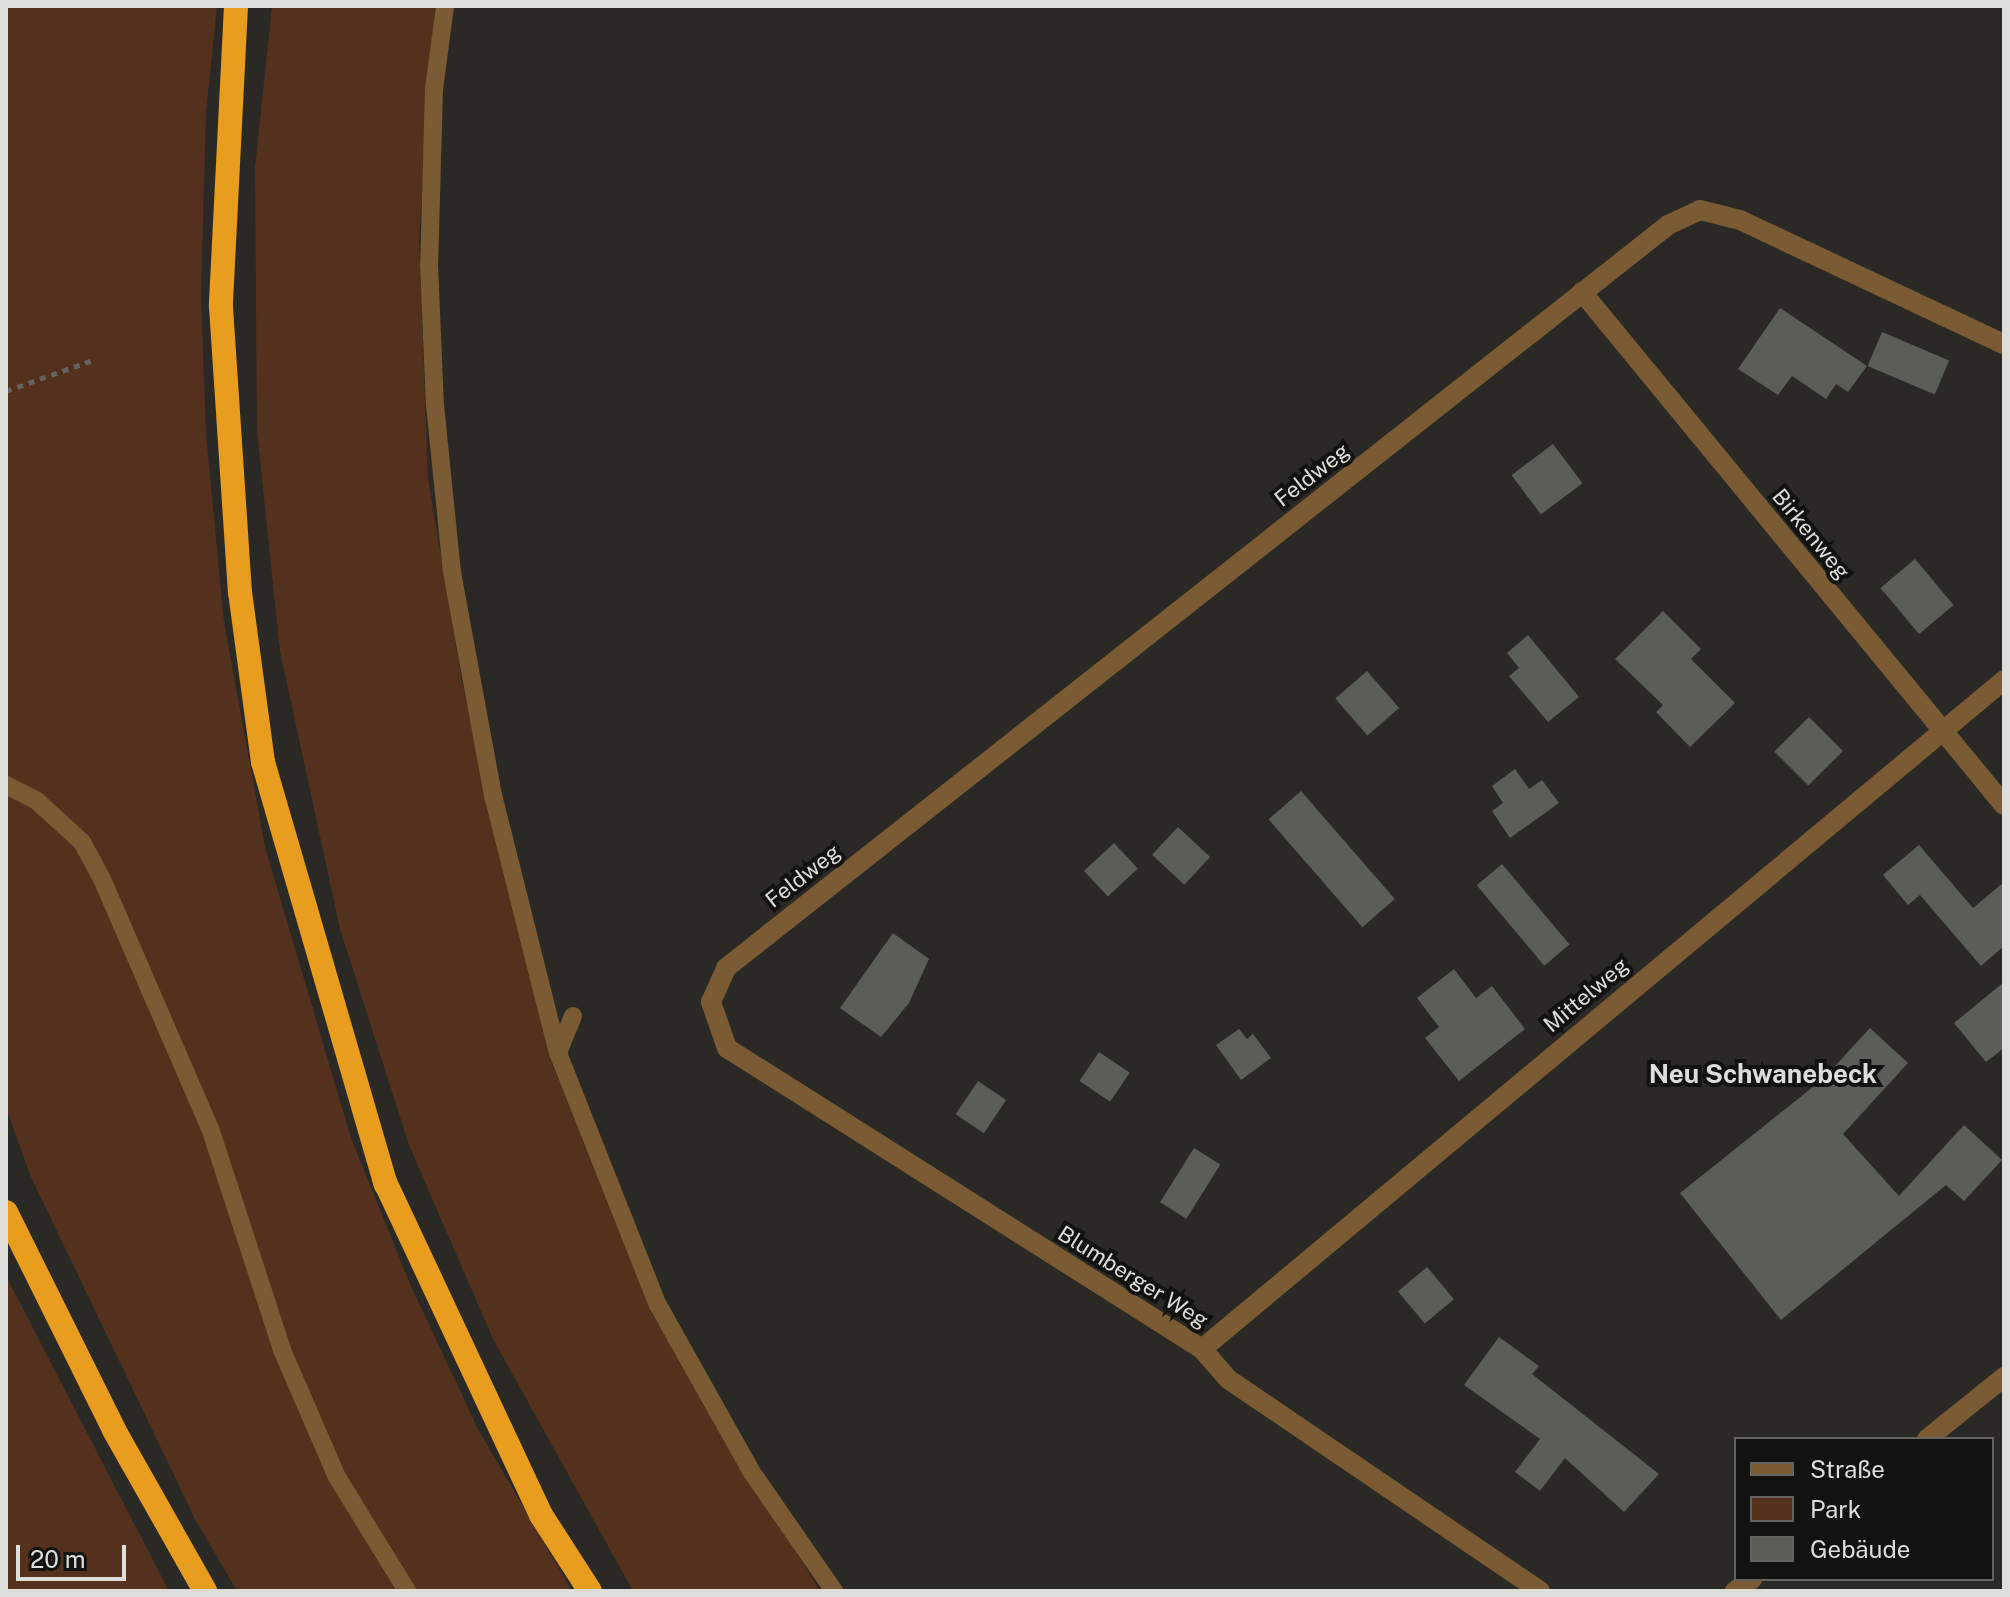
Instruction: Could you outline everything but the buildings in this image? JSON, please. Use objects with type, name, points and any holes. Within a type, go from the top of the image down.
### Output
[{"type":"highway","points":[[236,6],[221,307],[240,592],[263,762],[386,1184],[541,1515],[590,1591]]},
{"type":"highway","points":[[6,1212],[114,1430],[205,1591]]},
{"type":"street","name":"Feldweg","points":[[711,1002],[726,968],[1668,225],[1700,210],[1740,220],[2004,344]]},
{"type":"street","name":"Birkenweg","points":[[1582,292],[1939,730],[2004,805]]},
{"type":"street","name":"Mittelweg","points":[[1202,1349],[1939,730],[2004,680]]},
{"type":"street","name":"Blumberger Weg","points":[[711,1002],[727,1048],[1202,1349],[1229,1380],[1540,1591]]},
{"type":"street","points":[[1929,1437],[2004,1377]]},
{"type":"lane","points":[[445,6],[434,90],[429,264],[452,572],[493,795],[558,1053],[658,1305],[751,1471],[834,1591]]},
{"type":"lane","points":[[6,785],[37,801],[82,842],[102,879],[210,1128],[288,1364],[337,1477],[407,1591]]},
{"type":"lane","points":[[558,1053],[573,1016]]},
{"type":"path","points":[[6,391],[93,360]]},
{"type":"green space","points":[[6,6],[217,6],[206,112],[201,295],[206,434],[224,622],[265,847],[351,1138],[410,1284],[478,1429],[572,1591],[237,1591],[195,1519],[31,1177],[6,1108]]},
{"type":"green space","points":[[272,6],[435,6],[419,238],[428,478],[462,681],[548,1053],[652,1314],[820,1591],[633,1591],[493,1339],[409,1145],[340,929],[280,651],[257,431],[255,168]]},
{"type":"green space","points":[[6,1276],[169,1591],[6,1591]]},
{"type":"district","name":"Neu Schwanebeck","points":[[1763,1074]]}]
